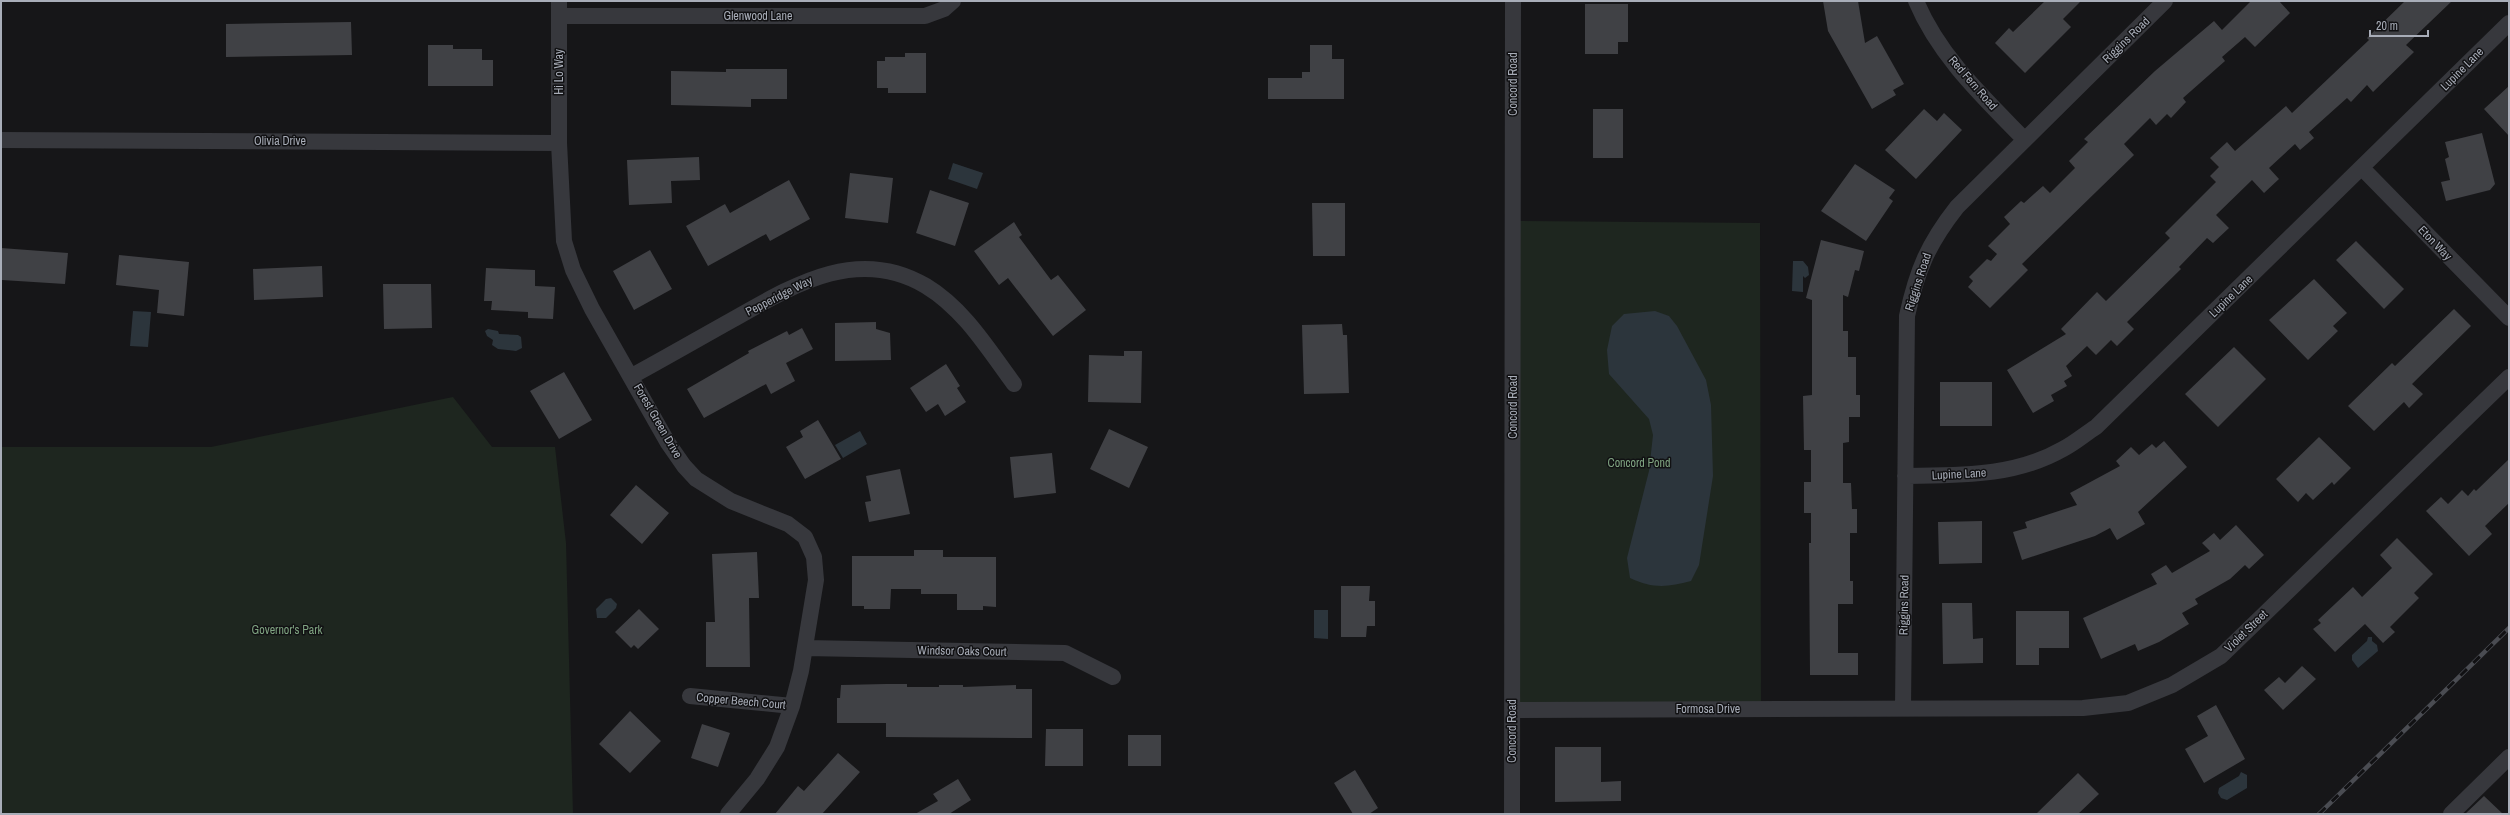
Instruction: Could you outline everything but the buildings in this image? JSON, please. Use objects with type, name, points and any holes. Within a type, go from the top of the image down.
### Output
[{"type":"street","name":"Glenwood Lane","points":[[559,9],[925,16],[944,9],[953,1]]},
{"type":"street","name":"Concord Road","points":[[1512,814],[1513,1]]},
{"type":"street","name":"Red Fern Road","points":[[1916,1],[1924,19],[1954,64],[2024,139]]},
{"type":"street","name":"Riggins Road","points":[[1903,708],[1907,316],[1925,255],[1936,235],[1957,207],[2165,1]]},
{"type":"street","name":"Hi Lo Way","points":[[559,9],[559,143]]},
{"type":"street","name":"Lupine Lane","points":[[1905,476],[1978,475],[2008,470],[2038,461],[2064,449],[2096,427],[2509,23]]},
{"type":"street","name":"Olivia Drive","points":[[1,140],[559,143]]},
{"type":"street","name":"Forest Green Drive","points":[[559,143],[564,240],[574,270],[592,309],[632,376],[668,443],[696,479],[731,501],[788,524],[804,537],[814,557],[816,580],[805,648],[792,706],[777,747],[757,779],[728,814]]},
{"type":"street","name":"Eton Way","points":[[2362,168],[2509,318]]},
{"type":"street","name":"Pepperidge Way","points":[[632,376],[791,287],[823,274],[846,270],[879,270],[913,280],[926,286],[950,304],[968,322],[1014,384]]},
{"type":"street","name":"Violet Street","points":[[1903,708],[2083,708],[2128,703],[2172,685],[2221,656],[2509,377]]},
{"type":"street","name":"Windsor Oaks Court","points":[[805,648],[1065,653],[1113,678]]},
{"type":"street","name":"Copper Beech Court","points":[[690,696],[792,706]]},
{"type":"street","name":"Formosa Drive","points":[[1512,710],[1903,708]]},
{"type":"street","points":[[2451,814],[2509,757]]},
{"type":"green space","name":"Concord Pond","points":[[1517,221],[1760,223],[1761,703],[1517,704]]},
{"type":"green space","name":"Governor's Park","points":[[453,397],[492,447],[555,447],[566,543],[573,814],[1,814],[1,447],[211,447]]},
{"type":"shaded area","points":[[953,163],[983,173],[977,189],[948,179]]},
{"type":"shaded area","points":[[1793,261],[1803,261],[1808,267],[1809,275],[1805,278],[1803,276],[1803,292],[1792,291]]},
{"type":"shaded area","points":[[133,311],[151,312],[148,347],[130,346]]},
{"type":"shaded area","points":[[1655,311],[1669,316],[1677,326],[1706,380],[1711,405],[1713,476],[1699,565],[1691,581],[1668,586],[1646,584],[1630,578],[1627,558],[1649,471],[1653,435],[1649,419],[1609,374],[1607,350],[1612,326],[1624,314]]},
{"type":"shaded area","points":[[488,329],[498,331],[499,334],[518,335],[521,337],[522,348],[516,351],[498,349],[492,345],[493,340],[487,336],[485,331]]},
{"type":"shaded area","points":[[860,431],[867,444],[843,458],[835,445]]},
{"type":"shaded area","points":[[611,598],[617,604],[616,608],[606,618],[597,618],[596,609],[606,599]]},
{"type":"shaded area","points":[[1314,610],[1328,610],[1328,639],[1314,638]]},
{"type":"shaded area","points":[[2368,637],[2372,637],[2372,641],[2377,645],[2378,651],[2358,668],[2352,660],[2352,655],[2367,641]]},
{"type":"shaded area","points":[[2241,772],[2247,775],[2247,788],[2227,800],[2221,798],[2218,793],[2219,788],[2239,776]]},
{"type":"railway","points":[[2319,814],[2509,628]]}]
